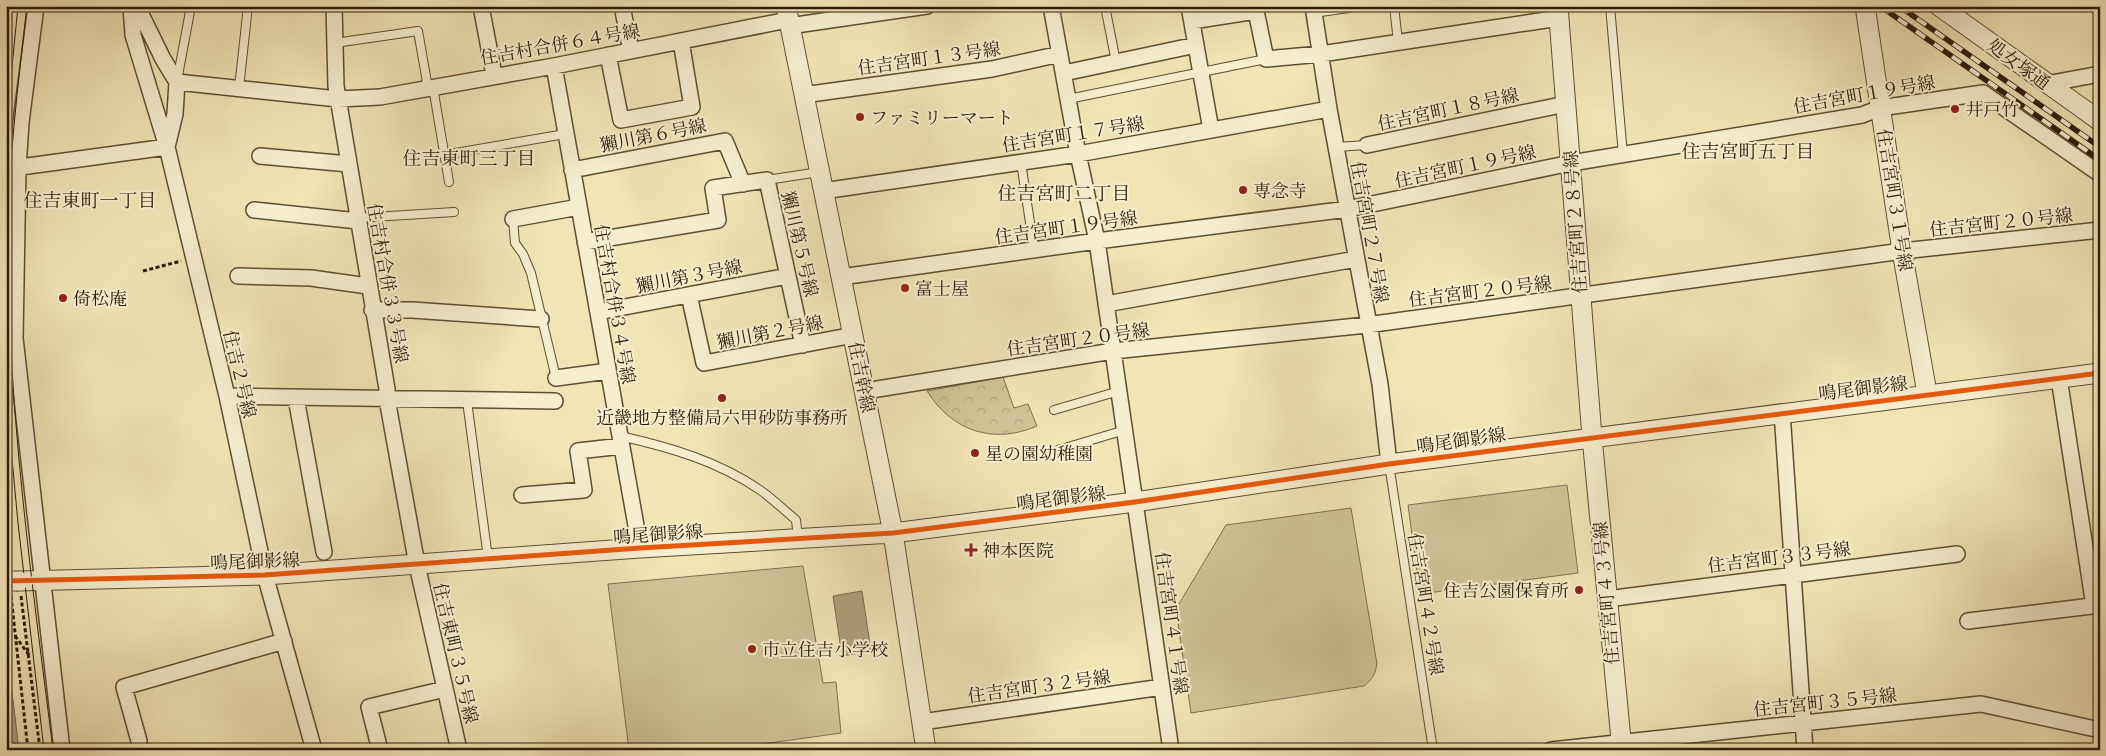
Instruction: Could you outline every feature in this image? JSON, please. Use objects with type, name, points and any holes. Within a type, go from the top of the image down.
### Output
[{"type":"street","points":[[36,6],[21,122],[12,169],[15,338],[62,750]]},
{"type":"street","name":"住吉２号線","points":[[131,6],[133,36],[167,147],[194,257],[227,396],[265,575],[314,750]]},
{"type":"street","points":[[12,169],[167,147],[175,114],[177,82],[163,59],[137,6]]},
{"type":"street","name":"住吉村合併３３号線","points":[[334,6],[336,86],[372,310],[387,389],[387,400],[417,565]]},
{"type":"street","points":[[481,6],[494,75]]},
{"type":"street","points":[[622,6],[631,51]]},
{"type":"street","name":"住吉村合併６４号線","points":[[177,82],[338,99],[380,97],[494,75],[554,66],[788,18],[928,6]]},
{"type":"street","name":"住吉宮町４１号線","points":[[1051,6],[1078,154],[1097,241],[1171,750]]},
{"type":"street","name":"処女塚通","points":[[1939,6],[2100,121]]},
{"type":"street","name":"住吉宮町３１号線","points":[[1863,8],[1927,393]]},
{"type":"street","name":"住吉宮町２７号線","points":[[1314,10],[1329,109],[1380,384],[1390,464]]},
{"type":"street","points":[[1211,130],[1190,14],[1256,11],[1266,59],[1321,54],[1398,42],[1559,12]]},
{"type":"street","name":"住吉宮町２８号線","points":[[1559,12],[1592,437]]},
{"type":"street","name":"住吉幹線","points":[[788,18],[893,533],[926,750]]},
{"type":"street","points":[[608,55],[621,120],[692,107],[681,41]]},
{"type":"street","points":[[1064,73],[1196,45]]},
{"type":"street","name":"住吉宮町１３号線","points":[[803,94],[992,69],[1060,54]]},
{"type":"street","name":"住吉村合併３４号線","points":[[554,66],[640,548]]},
{"type":"street","points":[[2046,84],[2100,74]]},
{"type":"street","name":"住吉宮町１９号線","points":[[841,277],[1097,241],[1348,209],[1571,163],[1862,115],[1880,108],[1983,93],[2100,174]]},
{"type":"street","name":"住吉宮町１８号線","points":[[1367,145],[1566,104]]},
{"type":"street","name":"住吉宮町１７号線","points":[[823,191],[1078,154],[1329,109]]},
{"type":"street","name":"獺川第６号線","points":[[572,170],[725,141],[743,184]]},
{"type":"street","points":[[260,156],[349,164]]},
{"type":"street","points":[[585,242],[718,220],[713,188],[767,180]]},
{"type":"street","name":"獺川第５号線","points":[[767,180],[803,345]]},
{"type":"street","points":[[513,219],[579,207]]},
{"type":"street","points":[[254,210],[358,219]]},
{"type":"street","name":"住吉宮町２０号線","points":[[865,391],[1113,350],[1368,325],[1902,251],[2100,230]]},
{"type":"street","points":[[1106,304],[1356,260]]},
{"type":"street","points":[[238,276],[310,278],[368,286]]},
{"type":"street","name":"獺川第３号線","points":[[598,312],[788,276]]},
{"type":"street","name":"獺川第２号線","points":[[689,295],[704,363],[854,335]]},
{"type":"street","points":[[372,310],[412,310],[542,319]]},
{"type":"street","points":[[556,378],[608,370]]},
{"type":"street","name":"鳴尾御影線","points":[[11,581],[265,575],[640,548],[893,533],[1135,502],[1390,464],[1592,437],[1927,393],[2100,373]]},
{"type":"street","points":[[1968,621],[2097,605],[2059,378]]},
{"type":"street","points":[[227,396],[387,400],[555,401]]},
{"type":"street","points":[[296,398],[324,552]]},
{"type":"street","points":[[1782,412],[1805,750]]},
{"type":"street","name":"住吉宮町４３号線","points":[[1592,437],[1621,746]]},
{"type":"street","points":[[522,495],[584,490],[578,451],[621,441]]},
{"type":"street","name":"住吉宮町３３号線","points":[[1607,599],[1957,554]]},
{"type":"street","name":"住吉東町３５号線","points":[[417,565],[459,750]]},
{"type":"street","points":[[139,740],[124,686],[284,640]]},
{"type":"street","name":"住吉宮町３２号線","points":[[922,722],[1162,687]]},
{"type":"street","points":[[380,750],[368,707],[445,689]]},
{"type":"street","name":"住吉宮町３５号線","points":[[1552,750],[1621,746],[1981,704],[2100,730]]},
{"type":"lane","points":[[177,82],[191,6]]},
{"type":"lane","points":[[239,88],[248,6]]},
{"type":"lane","points":[[1105,6],[1116,62]]},
{"type":"lane","points":[[1314,10],[1362,6]]},
{"type":"lane","points":[[1394,6],[1398,42]]},
{"type":"lane","points":[[1610,6],[1623,155]]},
{"type":"lane","points":[[335,43],[418,30],[449,182]]},
{"type":"lane","points":[[1068,99],[1266,59]]},
{"type":"lane","points":[[444,155],[566,134]]},
{"type":"lane","name":"住吉宮町１８号線","points":[[1336,147],[1367,145]]},
{"type":"lane","points":[[1021,162],[1034,250]]},
{"type":"lane","points":[[767,180],[819,172]]},
{"type":"lane","points":[[358,219],[454,212]]},
{"type":"lane","points":[[513,219],[515,243],[523,254],[531,273],[556,378]]},
{"type":"lane","points":[[1054,410],[1119,391]]},
{"type":"lane","points":[[467,400],[488,560]]},
{"type":"lane","points":[[1058,450],[1125,430]]},
{"type":"lane","points":[[621,441],[672,448],[715,465],[760,490],[796,520],[798,538]]},
{"type":"lane","name":"住吉宮町４２号線","points":[[1390,464],[1433,750]]},
{"type":"path","points":[[142,271],[194,257]]},
{"type":"path","points":[[6,541],[28,750]]},
{"type":"path","points":[[11,581],[29,656],[40,750]]},
{"type":"path","points":[[15,636],[29,656]]},
{"type":"green space","points":[[1003,377],[1014,408],[1028,404],[1037,426],[1021,432],[1005,434],[989,434],[975,431],[961,425],[949,416],[937,405],[927,391]]},
{"type":"green space","points":[[1567,485],[1578,573],[1420,594],[1408,505]]},
{"type":"green space","points":[[1351,508],[1377,664],[1372,679],[1364,686],[1191,713],[1176,609],[1226,525]]},
{"type":"green space","name":"市立住吉小学校","points":[[803,566],[823,683],[836,682],[841,733],[720,750],[629,750],[608,584]]},
{"type":"shaded area","points":[[862,591],[871,651],[842,656],[833,596]]},
{"type":"shaded area","points":[[6,642],[19,750],[6,750]]},
{"type":"tram line","points":[[6,128],[18,6]]},
{"type":"tram line","points":[[27,6],[14,124],[8,213],[9,306],[12,370],[23,497],[53,750]]},
{"type":"tram line","points":[[6,394],[18,523],[44,750]]},
{"type":"railway","points":[[1880,6],[2100,160]]},
{"type":"railway","points":[[1899,6],[2100,147]]},
{"type":"cycle path","points":[[6,581],[265,575],[640,548],[893,533],[1135,502],[1389,464],[2100,373]]},
{"type":"place","name":"井戸竹","points":[[1955,109]]},
{"type":"place","name":"ファミリーマート","points":[[860,117]]},
{"type":"place","name":"専念寺","points":[[1243,190]]},
{"type":"place","name":"富士屋","points":[[905,288]]},
{"type":"place","name":"倚松庵","points":[[63,298]]},
{"type":"place","name":"近畿地方整備局六甲砂防事務所","points":[[722,398]]},
{"type":"place","name":"星の園幼稚園","points":[[975,453]]},
{"type":"place","name":"神本医院","points":[[971,550]]},
{"type":"place","name":"住吉公園保育所","points":[[1579,590]]},
{"type":"place","name":"市立住吉小学校","points":[[752,649]]},
{"type":"district","name":"住吉宮町五丁目","points":[[1748,151]]},
{"type":"district","name":"住吉東町三丁目","points":[[469,158]]},
{"type":"district","name":"住吉宮町二丁目","points":[[1064,193]]},
{"type":"district","name":"住吉東町一丁目","points":[[90,200]]}]
